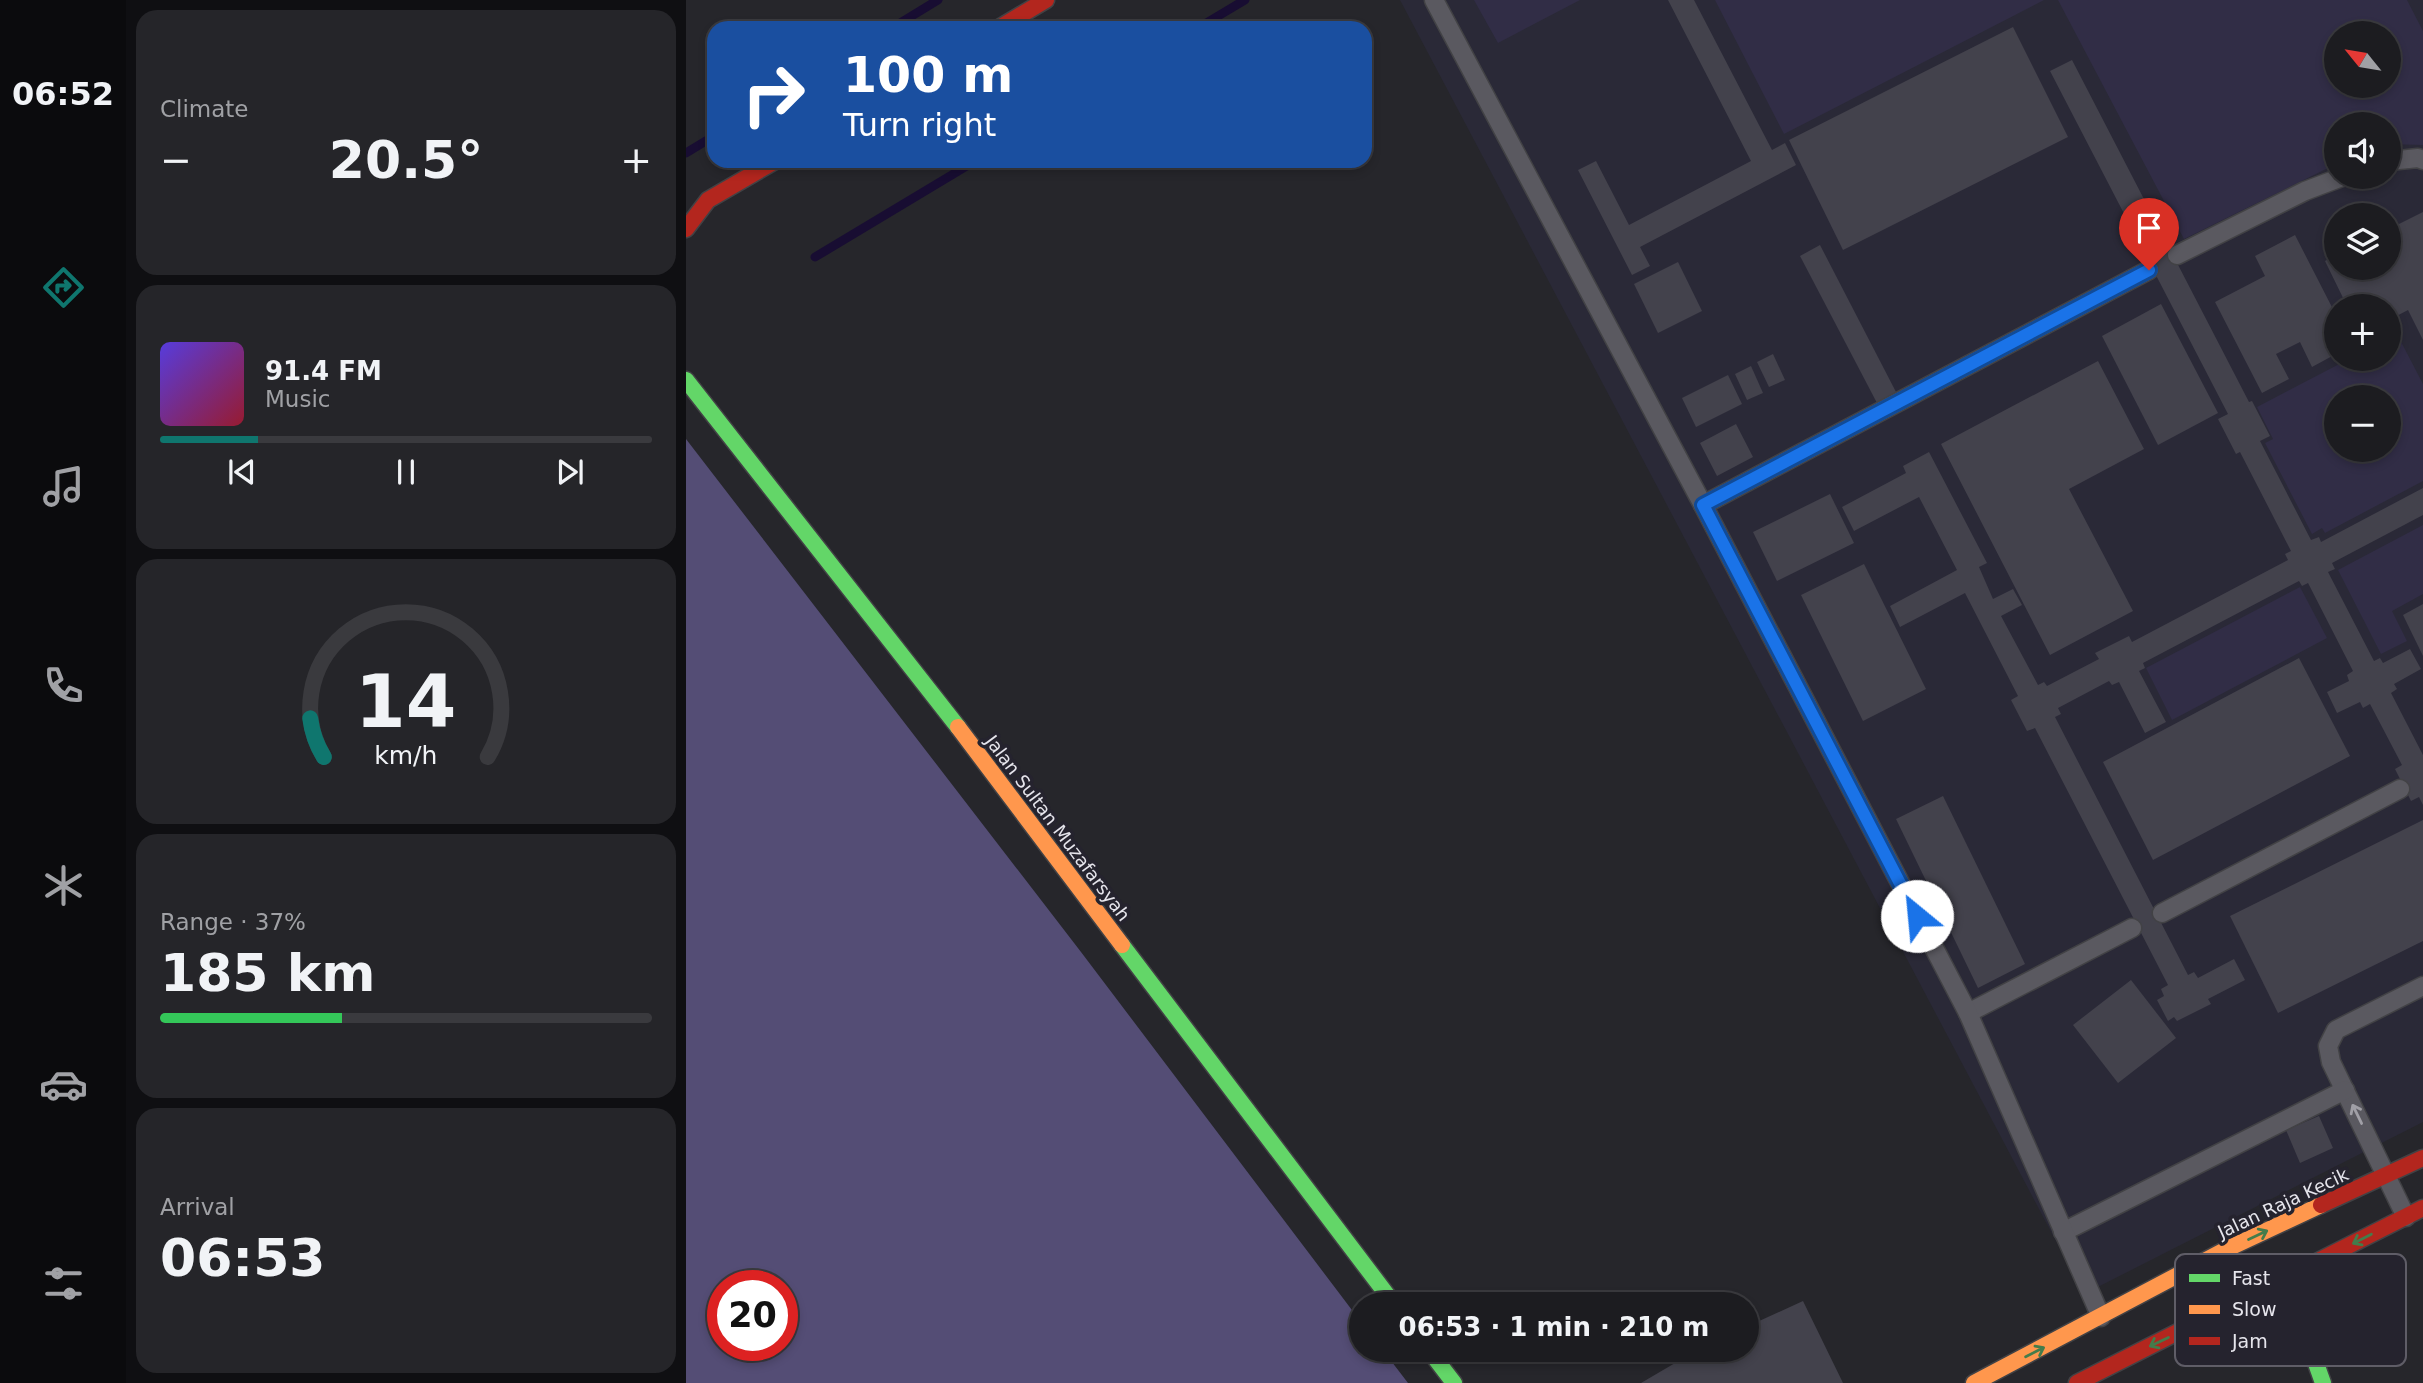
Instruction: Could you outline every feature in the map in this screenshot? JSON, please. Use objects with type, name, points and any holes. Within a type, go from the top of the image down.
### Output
[{"type":"street","points":[[1011,21],[1046,0]]},
{"type":"street","points":[[686,229],[708,200],[763,168]]},
{"type":"street","points":[[686,201],[708,200]]},
{"type":"street","name":"Jalan Sultan Muzafarsyah","points":[[686,380],[961,731],[1385,1292]]},
{"type":"street","name":"Jalan Raja Kecik","points":[[2218,1254],[2423,1158]]},
{"type":"street","points":[[2334,1254],[2423,1208]]},
{"type":"street","name":"Jalan Raja Kecik","points":[[1974,1383],[2175,1277]]},
{"type":"street","points":[[2077,1383],[2175,1334]]},
{"type":"street","points":[[1438,1362],[1454,1383]]},
{"type":"street","points":[[2317,1366],[2323,1383]]},
{"type":"lane","points":[[1434,0],[1703,505],[1968,1013],[2101,1317]]},
{"type":"lane","points":[[2401,160],[2423,160]]},
{"type":"lane","points":[[2177,256],[2324,184]]},
{"type":"lane","points":[[1703,505],[2149,270]]},
{"type":"lane","points":[[2162,913],[2400,789]]},
{"type":"lane","points":[[1968,1013],[2132,928]]},
{"type":"lane","points":[[2406,1217],[2331,1062],[2328,1046],[2336,1030],[2423,986]]},
{"type":"lane","points":[[2063,1232],[2345,1090]]},
{"type":"shaded area","points":[[1400,0],[2423,0],[2423,1122],[2084,1294]]},
{"type":"shaded area","points":[[1474,0],[1580,0],[1498,43]]},
{"type":"shaded area","points":[[1715,0],[2044,0],[1784,134]]},
{"type":"shaded area","points":[[2058,0],[2407,0],[2423,31],[2423,145],[2401,144],[2401,112],[2324,112],[2324,170],[2184,239]]},
{"type":"shaded area","points":[[2401,342],[2423,384],[2423,481],[2325,533],[2322,528],[2312,534],[2265,443],[2273,439],[2257,407],[2326,371],[2401,371]]},
{"type":"shaded area","points":[[686,439],[1081,952],[1349,1306],[1349,1362],[1392,1362],[1408,1383],[686,1383]]},
{"type":"shaded area","points":[[2423,525],[2423,594],[2392,611],[2407,641],[2381,654],[2338,570]]},
{"type":"shaded area","points":[[2300,587],[2327,638],[2172,720],[2146,668]]},
{"type":"building","points":[[1668,0],[1694,0],[1772,150],[1785,143],[1796,165],[1640,247],[1650,266],[1632,275],[1578,170],[1596,161],[1629,225],[1751,161]]},
{"type":"building","points":[[2013,27],[2068,137],[1843,250],[1789,140]]},
{"type":"building","points":[[2072,60],[2249,402],[2252,401],[2270,436],[2260,441],[2311,540],[2319,537],[2321,542],[2423,488],[2423,515],[2332,563],[2335,569],[2328,572],[2374,661],[2380,658],[2383,663],[2410,649],[2421,669],[2394,684],[2397,689],[2391,693],[2423,755],[2423,805],[2419,797],[2411,801],[2395,769],[2402,765],[2370,704],[2363,708],[2360,702],[2337,713],[2327,692],[2349,681],[2347,675],[2353,671],[2308,583],[2302,586],[2299,581],[2143,663],[2145,668],[2139,671],[2166,722],[2145,733],[2119,682],[2112,685],[2109,681],[2058,708],[2061,714],[2055,717],[2188,975],[2194,972],[2198,978],[2234,959],[2245,980],[2208,999],[2211,1004],[2177,1021],[2174,1017],[2168,1021],[2157,1000],[2164,996],[2161,989],[2168,985],[2035,728],[2027,731],[2011,700],[2018,696],[1965,593],[1900,627],[1890,606],[1957,570],[1919,497],[1854,531],[1842,507],[1906,473],[1903,466],[1929,452],[1987,563],[1979,567],[1993,599],[2013,589],[2022,605],[2001,616],[2038,685],[2044,682],[2047,686],[2099,659],[2095,653],[2129,636],[2132,642],[2288,560],[2285,554],[2291,551],[2240,452],[2236,454],[2218,419],[2228,414],[2050,71]]},
{"type":"building","points":[[2423,212],[2423,340],[2408,310],[2401,314],[2401,294],[2341,294],[2334,280],[2401,280],[2401,223]]},
{"type":"building","points":[[2295,235],[2325,294],[2324,360],[2312,367],[2300,342],[2276,354],[2289,379],[2262,393],[2215,302],[2265,276],[2255,256]]},
{"type":"building","points":[[1820,245],[1896,392],[1877,403],[1800,256]]},
{"type":"building","points":[[1678,262],[1702,311],[1658,333],[1634,284]]},
{"type":"building","points":[[2161,304],[2218,413],[2158,445],[2102,336]]},
{"type":"building","points":[[1773,354],[1785,380],[1769,387],[1757,362]]},
{"type":"building","points":[[2098,361],[2144,449],[2069,489],[2133,611],[2050,655],[1941,444]]},
{"type":"building","points":[[1751,366],[1763,393],[1747,400],[1735,374]]},
{"type":"building","points":[[1728,375],[1742,404],[1696,427],[1682,398]]},
{"type":"building","points":[[1736,424],[1753,457],[1717,476],[1700,443]]},
{"type":"building","points":[[1830,494],[1854,543],[1777,581],[1753,532]]},
{"type":"building","points":[[1864,564],[1926,689],[1863,721],[1801,595]]},
{"type":"building","points":[[2423,604],[2423,656],[2403,615]]},
{"type":"building","points":[[2299,658],[2350,756],[2153,860],[2103,762]]},
{"type":"building","points":[[1943,796],[2025,964],[1978,988],[1896,819]]},
{"type":"building","points":[[2423,820],[2423,941],[2278,1013],[2230,916]]},
{"type":"building","points":[[2131,980],[2176,1038],[2118,1083],[2073,1025]]},
{"type":"building","points":[[2319,1116],[2333,1148],[2300,1163],[2286,1130]]},
{"type":"building","points":[[1803,1301],[1843,1383],[1641,1383],[1677,1362],[1759,1362],[1759,1321]]},
{"type":"waterway","points":[[904,21],[938,0]]},
{"type":"waterway","points":[[1210,21],[1245,0]]},
{"type":"waterway","points":[[686,153],[707,140]]},
{"type":"waterway","points":[[815,257],[963,168]]},
{"type":"traffic: fast","points":[[686,380],[958,727]]},
{"type":"traffic: fast","points":[[1122,945],[1385,1292]]},
{"type":"traffic: fast","points":[[1438,1362],[1454,1383]]},
{"type":"traffic: fast","points":[[2317,1366],[2323,1383]]},
{"type":"traffic: slow","points":[[958,727],[1122,945]]},
{"type":"traffic: slow","points":[[2217,1254],[2321,1205]]},
{"type":"traffic: slow","points":[[1974,1383],[2175,1276]]},
{"type":"traffic: jam","points":[[1011,21],[1046,0]]},
{"type":"traffic: jam","points":[[686,229],[708,200],[763,168]]},
{"type":"traffic: jam","points":[[2321,1205],[2423,1158]]},
{"type":"traffic: jam","points":[[2332,1254],[2423,1208]]},
{"type":"traffic: jam","points":[[2077,1383],[2175,1333]]},
{"type":"route","points":[[1917,916],[1703,505],[2149,270]]}]
